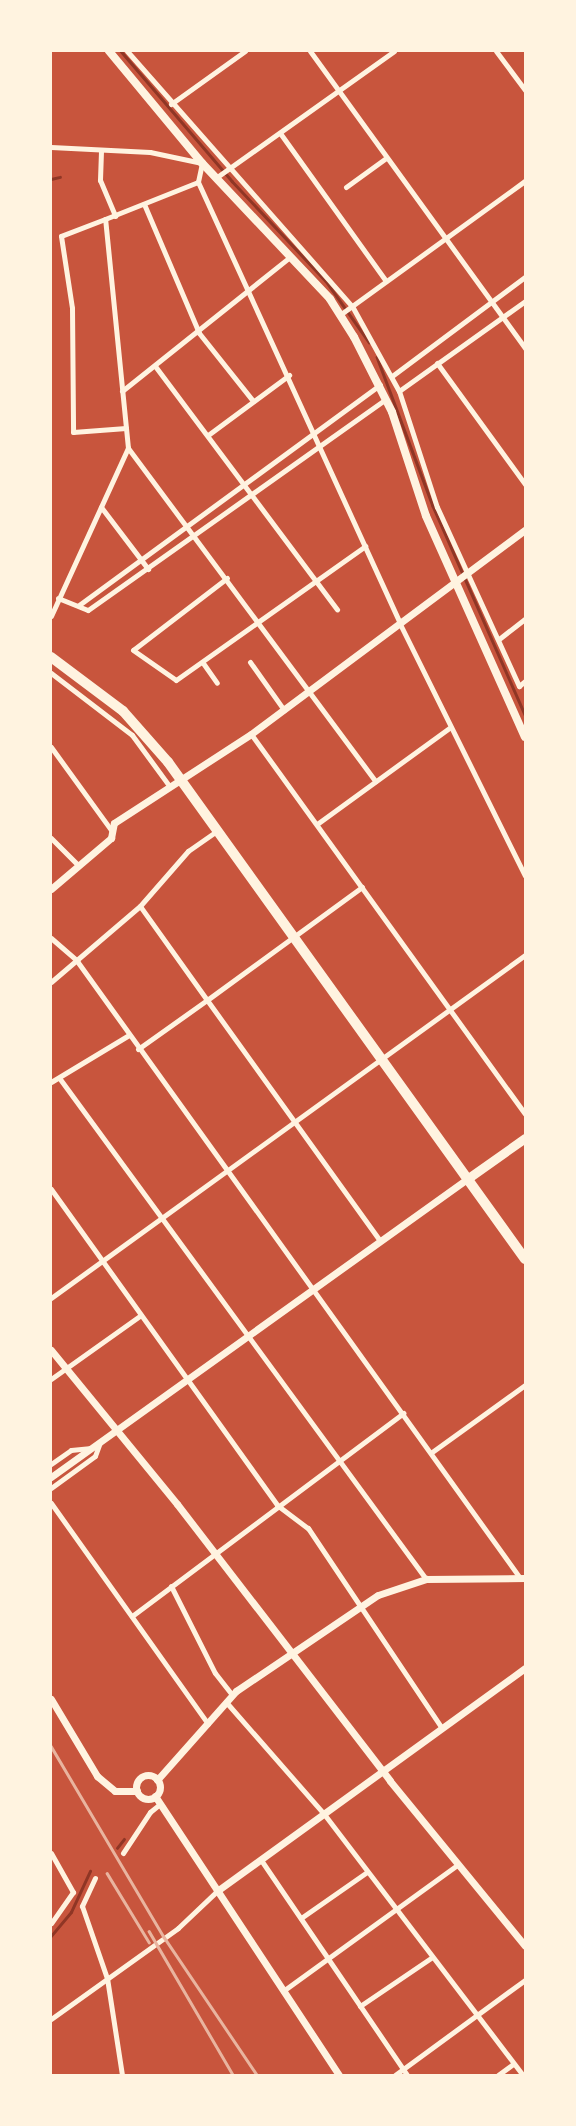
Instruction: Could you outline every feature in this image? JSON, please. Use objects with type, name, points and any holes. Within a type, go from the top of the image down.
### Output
[{"type":"highway","points":[[51,657],[123,711],[168,762],[525,1259]]},
{"type":"main road","points":[[111,51],[202,163],[223,174],[290,257],[319,277],[346,310],[386,399],[430,525],[462,576],[496,651],[525,737]]},
{"type":"main road","points":[[467,1179],[525,1138]]},
{"type":"street","points":[[127,51],[223,174],[319,277],[346,310],[392,376],[462,576],[499,639]]},
{"type":"street","points":[[171,104],[245,51]]},
{"type":"street","points":[[310,51],[525,348]]},
{"type":"street","points":[[223,174],[394,51]]},
{"type":"street","points":[[496,51],[525,90]]},
{"type":"street","points":[[280,133],[386,281]]},
{"type":"street","points":[[51,146],[150,152],[202,163],[198,182],[449,728],[525,876]]},
{"type":"street","points":[[100,151],[100,180],[115,216]]},
{"type":"street","points":[[346,187],[386,158]]},
{"type":"street","points":[[346,310],[525,181]]},
{"type":"street","points":[[126,428],[74,432],[72,308],[61,236],[198,182]]},
{"type":"street","points":[[144,204],[198,332],[253,401]]},
{"type":"street","points":[[51,616],[128,448],[105,219]]},
{"type":"street","points":[[122,391],[290,257]]},
{"type":"street","points":[[392,376],[525,277]]},
{"type":"street","points":[[399,391],[525,301]]},
{"type":"street","points":[[437,363],[525,484]]},
{"type":"street","points":[[155,366],[337,609]]},
{"type":"street","points":[[208,435],[289,375]]},
{"type":"street","points":[[79,605],[139,557],[380,385]]},
{"type":"street","points":[[58,598],[88,610],[386,399]]},
{"type":"street","points":[[401,444],[415,440]]},
{"type":"street","points":[[128,448],[311,690],[375,781]]},
{"type":"street","points":[[417,492],[430,485]]},
{"type":"street","points":[[101,507],[148,569]]},
{"type":"street","points":[[430,525],[442,518]]},
{"type":"street","points":[[51,889],[111,838],[114,823],[251,734],[525,530]]},
{"type":"street","points":[[227,578],[132,646],[176,680],[365,546]]},
{"type":"street","points":[[525,619],[499,639],[496,651],[520,685],[525,681]]},
{"type":"street","points":[[250,662],[284,710]]},
{"type":"street","points":[[203,663],[217,683]]},
{"type":"street","points":[[51,673],[132,735],[170,787]]},
{"type":"street","points":[[317,824],[449,728]]},
{"type":"street","points":[[251,734],[525,1114]]},
{"type":"street","points":[[51,747],[111,830]]},
{"type":"street","points":[[51,982],[140,906],[188,851],[217,830]]},
{"type":"street","points":[[51,838],[78,865]]},
{"type":"street","points":[[138,1049],[362,887]]},
{"type":"street","points":[[140,906],[379,1240]]},
{"type":"street","points":[[51,938],[77,961],[138,1049],[523,1578]]},
{"type":"street","points":[[51,1297],[525,955]]},
{"type":"street","points":[[51,1082],[129,1035]]},
{"type":"street","points":[[60,1079],[426,1579]]},
{"type":"street","points":[[51,1477],[248,1333],[467,1179]]},
{"type":"street","points":[[51,1189],[277,1505],[308,1528],[442,1728]]},
{"type":"street","points":[[51,1379],[141,1315]]},
{"type":"street","points":[[51,1350],[215,1552],[457,1865],[525,1946]]},
{"type":"street","points":[[432,1452],[525,1385]]},
{"type":"street","points":[[132,1616],[403,1413]]},
{"type":"street","points":[[51,1488],[95,1456],[100,1442]]},
{"type":"street","points":[[51,1464],[71,1450],[88,1451]]},
{"type":"street","points":[[51,1503],[208,1724]]},
{"type":"street","points":[[339,2075],[155,1796],[157,1780],[229,1698],[292,1652],[388,1590],[426,1579],[523,1578]]},
{"type":"street","points":[[171,1586],[229,1698],[324,1814],[395,1912],[523,2075]]},
{"type":"street","points":[[51,2019],[178,1928],[217,1891],[378,1777],[381,1769],[525,1668]]},
{"type":"street","points":[[51,1699],[97,1776],[115,1791],[137,1791],[146,1798],[155,1796]]},
{"type":"street","points":[[137,1791],[141,1777],[157,1780]]},
{"type":"street","points":[[123,1853],[150,1812],[160,1804]]},
{"type":"street","points":[[51,1853],[73,1892],[107,1978],[122,2075]]},
{"type":"street","points":[[261,1860],[407,2075]]},
{"type":"street","points":[[283,1991],[457,1865]]},
{"type":"street","points":[[301,1918],[367,1872]]},
{"type":"street","points":[[51,1923],[76,1904],[95,1878]]},
{"type":"street","points":[[360,2006],[431,1958]]},
{"type":"street","points":[[395,2075],[525,1980]]},
{"type":"street","points":[[498,2075],[513,2064]]},
{"type":"waterway","points":[[121,51],[232,181],[326,281],[369,342]]},
{"type":"waterway","points":[[51,179],[60,177]]},
{"type":"waterway","points":[[377,357],[433,506],[525,715]]},
{"type":"waterway","points":[[117,1848],[124,1839]]},
{"type":"waterway","points":[[51,1936],[71,1912],[90,1871]]},
{"type":"railway","points":[[51,1746],[164,1937],[257,2075]]},
{"type":"railway","points":[[107,1873],[149,1942]]},
{"type":"railway","points":[[149,1931],[233,2075]]}]
